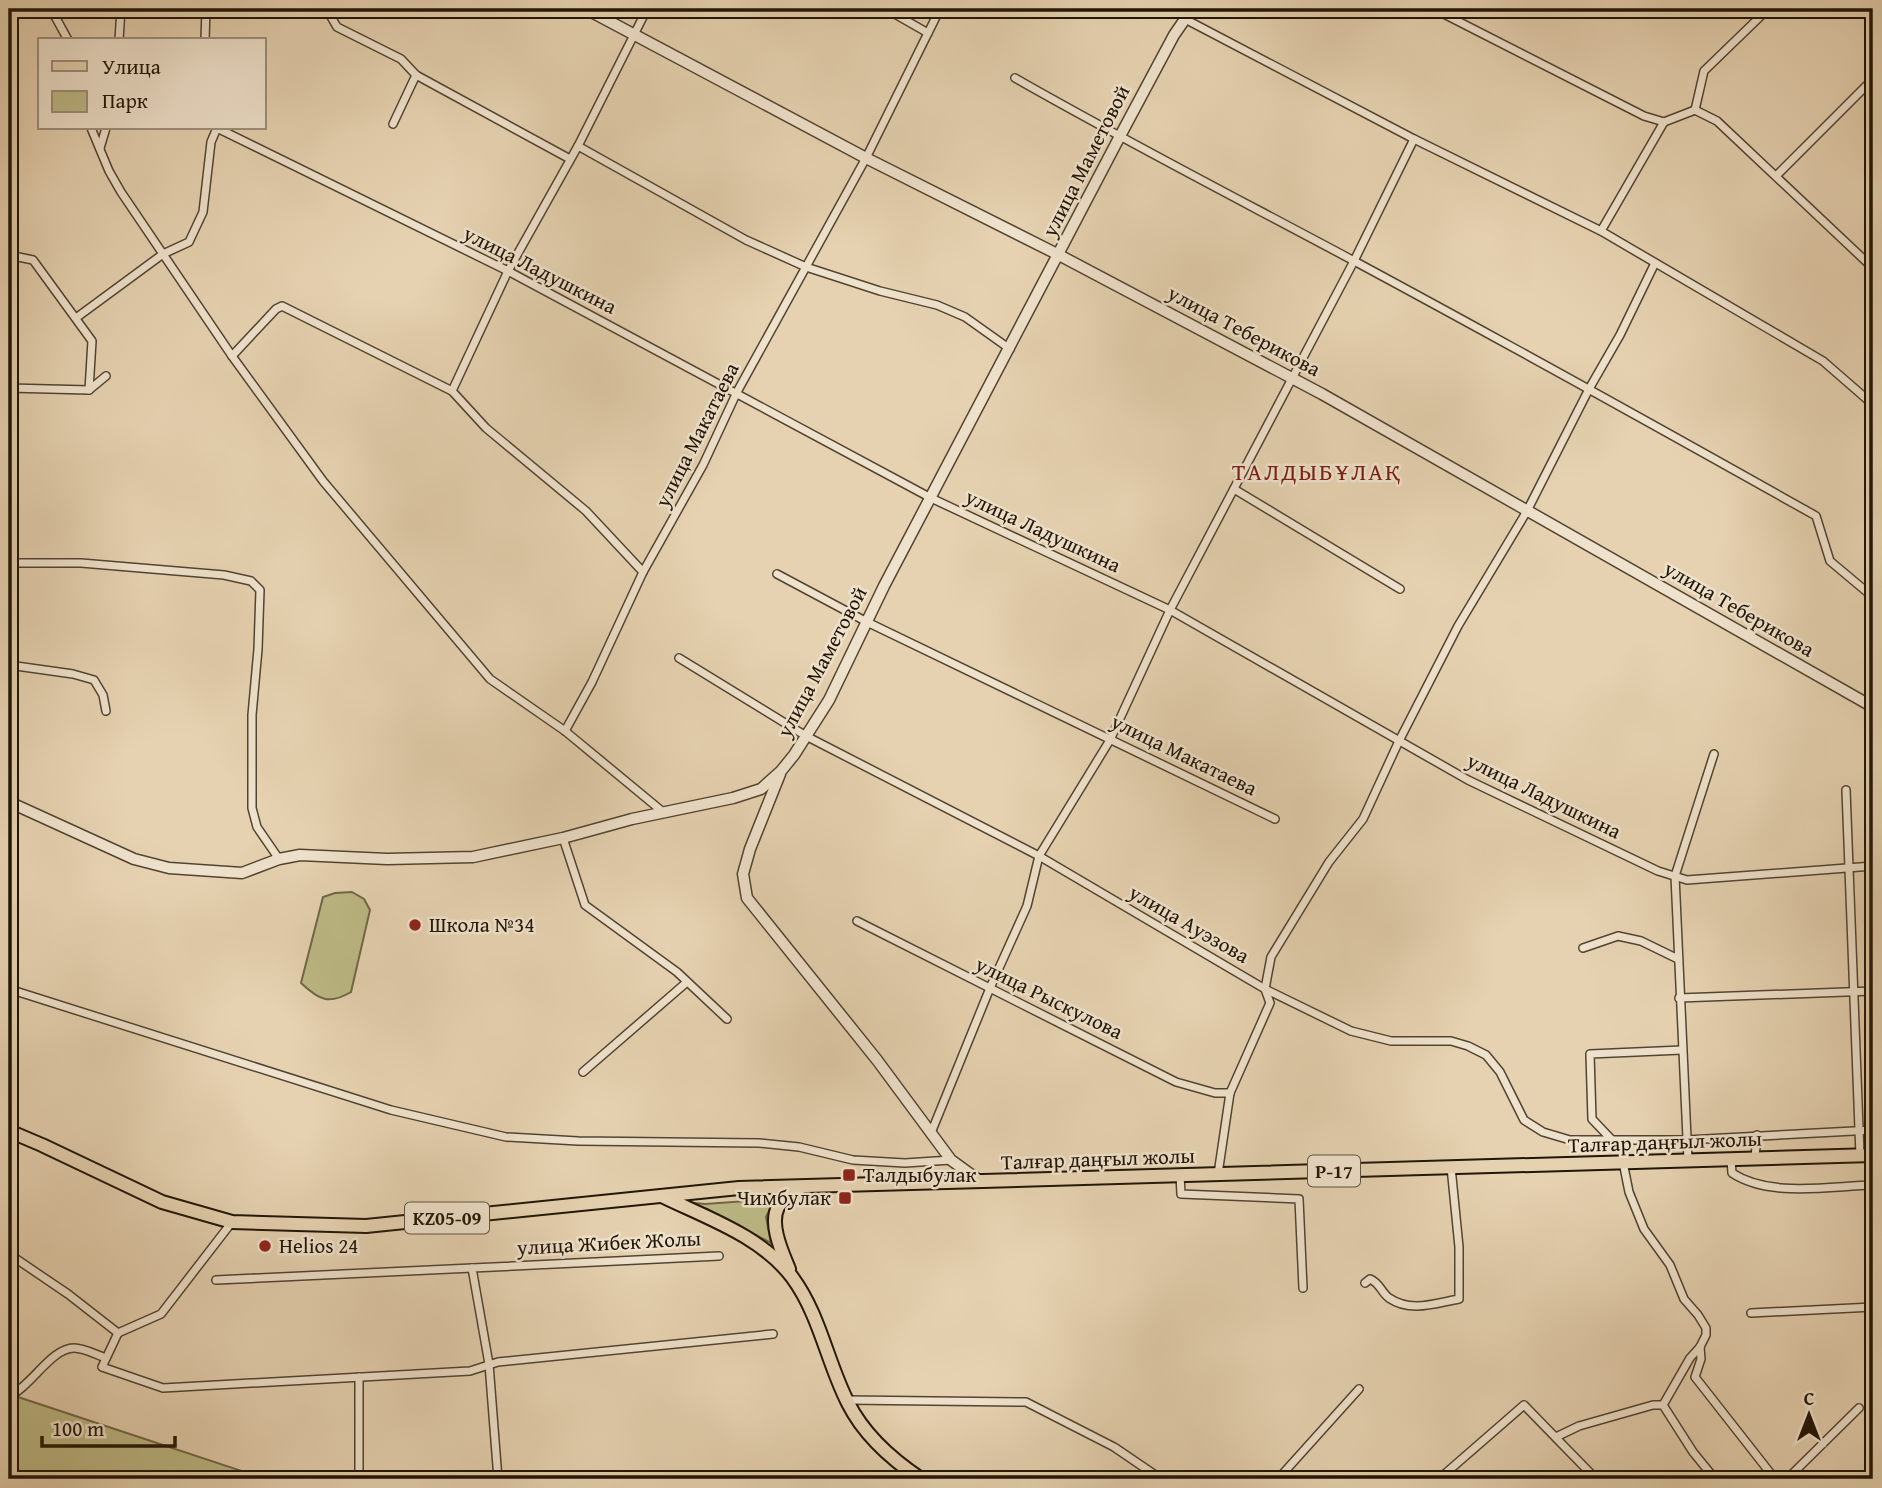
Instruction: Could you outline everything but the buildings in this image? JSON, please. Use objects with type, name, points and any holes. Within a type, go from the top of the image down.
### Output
[{"type":"main road","name":"Талғар даңғыл жолы","points":[[9,1131],[162,1202],[232,1222],[366,1226],[739,1188],[1867,1155]]},
{"type":"main road","points":[[791,1276],[777,1230],[777,1209],[786,1197],[803,1186]]},
{"type":"main road","points":[[662,1196],[743,1235],[769,1252],[791,1276],[805,1298],[846,1400],[872,1438],[913,1477]]},
{"type":"street","points":[[51,9],[67,38]]},
{"type":"street","points":[[119,38],[121,9]]},
{"type":"street","points":[[205,38],[206,9]]},
{"type":"street","points":[[333,9],[330,15],[337,27],[401,59],[416,75],[570,159]]},
{"type":"street","name":"улица Теберикова","points":[[586,9],[866,158],[1059,255],[1293,378],[1873,707]]},
{"type":"street","points":[[452,391],[508,271],[578,146],[647,9]]},
{"type":"street","points":[[886,9],[928,33]]},
{"type":"street","name":"улица Макатаева","points":[[565,731],[592,682],[643,572],[703,465],[737,392],[866,158],[940,9]]},
{"type":"street","points":[[1172,9],[1185,19],[1414,139],[1601,231],[1823,360],[1870,401],[1873,407]]},
{"type":"street","name":"улица Маметовой","points":[[9,802],[134,859],[169,868],[242,873],[279,859],[300,855],[387,859],[473,857],[733,798],[761,789],[782,771],[829,700],[1119,138],[1174,35],[1192,9]]},
{"type":"street","points":[[1434,9],[1644,116],[1664,122],[1695,110],[1717,121],[1873,268]]},
{"type":"street","points":[[1695,110],[1704,71],[1768,9]]},
{"type":"street","points":[[393,124],[416,75]]},
{"type":"street","points":[[1015,78],[1119,138],[1354,261],[1816,516],[1830,561],[1873,597]]},
{"type":"street","points":[[1776,176],[1873,79]]},
{"type":"street","points":[[1601,231],[1664,122]]},
{"type":"street","points":[[92,130],[121,192],[232,356],[323,481],[490,679],[565,731],[663,813]]},
{"type":"street","points":[[100,149],[105,130]]},
{"type":"street","points":[[76,318],[163,254],[189,242],[203,212],[211,142],[216,130]]},
{"type":"street","name":"улица Ладушкина","points":[[221,130],[508,271],[931,498],[1170,610],[1468,780],[1658,871],[1687,880],[1873,866]]},
{"type":"street","points":[[932,1133],[990,988],[1027,906],[1039,856],[1110,740],[1170,610],[1354,261],[1414,139]]},
{"type":"street","points":[[578,146],[746,240],[806,267],[946,309],[965,317],[1010,349]]},
{"type":"street","points":[[9,255],[33,260],[92,341],[89,390]]},
{"type":"street","points":[[1218,1174],[1230,1093],[1270,1003],[1265,989],[1271,957],[1329,862],[1363,819],[1399,741],[1458,626],[1527,511],[1655,263]]},
{"type":"street","points":[[232,356],[276,309],[282,306],[452,391],[486,428],[586,511],[643,572]]},
{"type":"street","points":[[9,388],[89,390],[106,376]]},
{"type":"street","points":[[1234,489],[1400,589]]},
{"type":"street","points":[[9,563],[81,563],[224,575],[251,581],[260,590],[252,715],[252,808],[257,827],[279,859]]},
{"type":"street","name":"улица Макатаева","points":[[777,574],[867,622],[1275,819]]},
{"type":"street","name":"улица Ауэзова","points":[[679,658],[806,736],[1039,856],[1265,989],[1351,1031],[1391,1041],[1451,1041],[1486,1055],[1500,1072],[1524,1121],[1544,1132],[1570,1140],[1686,1140],[1873,1130]]},
{"type":"street","points":[[9,665],[73,674],[94,680],[103,695],[106,711]]},
{"type":"street","points":[[1688,1160],[1675,876],[1714,754]]},
{"type":"street","points":[[782,771],[750,849],[743,874],[747,898],[877,1060],[951,1160],[980,1181]]},
{"type":"street","points":[[1846,790],[1860,1131],[1867,1155]]},
{"type":"street","points":[[562,838],[585,905],[652,952],[727,1019]]},
{"type":"street","name":"улица Рыскулова","points":[[857,921],[1126,1055],[1176,1083],[1215,1093],[1230,1093]]},
{"type":"street","points":[[1583,948],[1618,936],[1641,941],[1678,959]]},
{"type":"street","points":[[583,1072],[687,982]]},
{"type":"street","points":[[9,989],[391,1110],[506,1137],[578,1141],[759,1143],[799,1147],[853,1160],[905,1163],[951,1160]]},
{"type":"street","points":[[1679,998],[1873,991]]},
{"type":"street","points":[[1611,1139],[1592,1119],[1590,1054],[1682,1050]]},
{"type":"street","points":[[1755,1158],[1757,1135]]},
{"type":"street","points":[[1731,1159],[1732,1173],[1743,1180],[1770,1189],[1873,1185]]},
{"type":"street","points":[[1623,1162],[1629,1192],[1644,1229],[1670,1265],[1684,1299],[1699,1315],[1706,1328],[1706,1335],[1700,1347],[1690,1358],[1663,1405]]},
{"type":"street","points":[[1364,1283],[1370,1279],[1377,1282],[1388,1297],[1410,1308],[1460,1298],[1460,1247],[1451,1167]]},
{"type":"street","points":[[1180,1175],[1181,1194],[1299,1199],[1303,1289]]},
{"type":"street","points":[[232,1222],[161,1314],[118,1333],[102,1367],[163,1388],[470,1371],[489,1364],[773,1335]]},
{"type":"street","points":[[9,1254],[68,1294],[118,1333]]},
{"type":"street","name":"улица Жибек Жолы","points":[[216,1280],[719,1256]]},
{"type":"street","points":[[472,1268],[489,1364],[498,1479]]},
{"type":"street","points":[[1751,1313],[1873,1307]]},
{"type":"street","points":[[1700,1347],[1695,1377],[1775,1479]]},
{"type":"street","points":[[9,1396],[19,1392],[57,1354],[74,1348],[106,1358]]},
{"type":"street","points":[[359,1377],[359,1479]]},
{"type":"street","points":[[1278,1479],[1359,1389]]},
{"type":"street","points":[[846,1400],[1026,1402],[1114,1447],[1161,1479]]},
{"type":"street","points":[[1439,1479],[1524,1405],[1596,1479]]},
{"type":"street","points":[[1556,1437],[1579,1426],[1653,1405],[1663,1405]]},
{"type":"street","points":[[1663,1405],[1693,1452],[1716,1479]]},
{"type":"street","points":[[1787,1479],[1859,1408]]},
{"type":"green space","points":[[352,892],[364,899],[370,910],[351,992],[324,999],[301,983],[323,897]]},
{"type":"green space","points":[[775,1199],[766,1217],[771,1243],[707,1209],[685,1202],[705,1204]]},
{"type":"green space","points":[[9,1394],[266,1479],[9,1479]]},
{"type":"place","name":"Школа №34","points":[[415,925]]},
{"type":"place","name":"Талдыбулак","points":[[849,1175]]},
{"type":"place","name":"Чимбулак","points":[[845,1198]]},
{"type":"place","name":"Helios 24","points":[[265,1246]]},
{"type":"district","name":"ТАЛДЫБҰЛАҚ","points":[[1317,472]]}]
